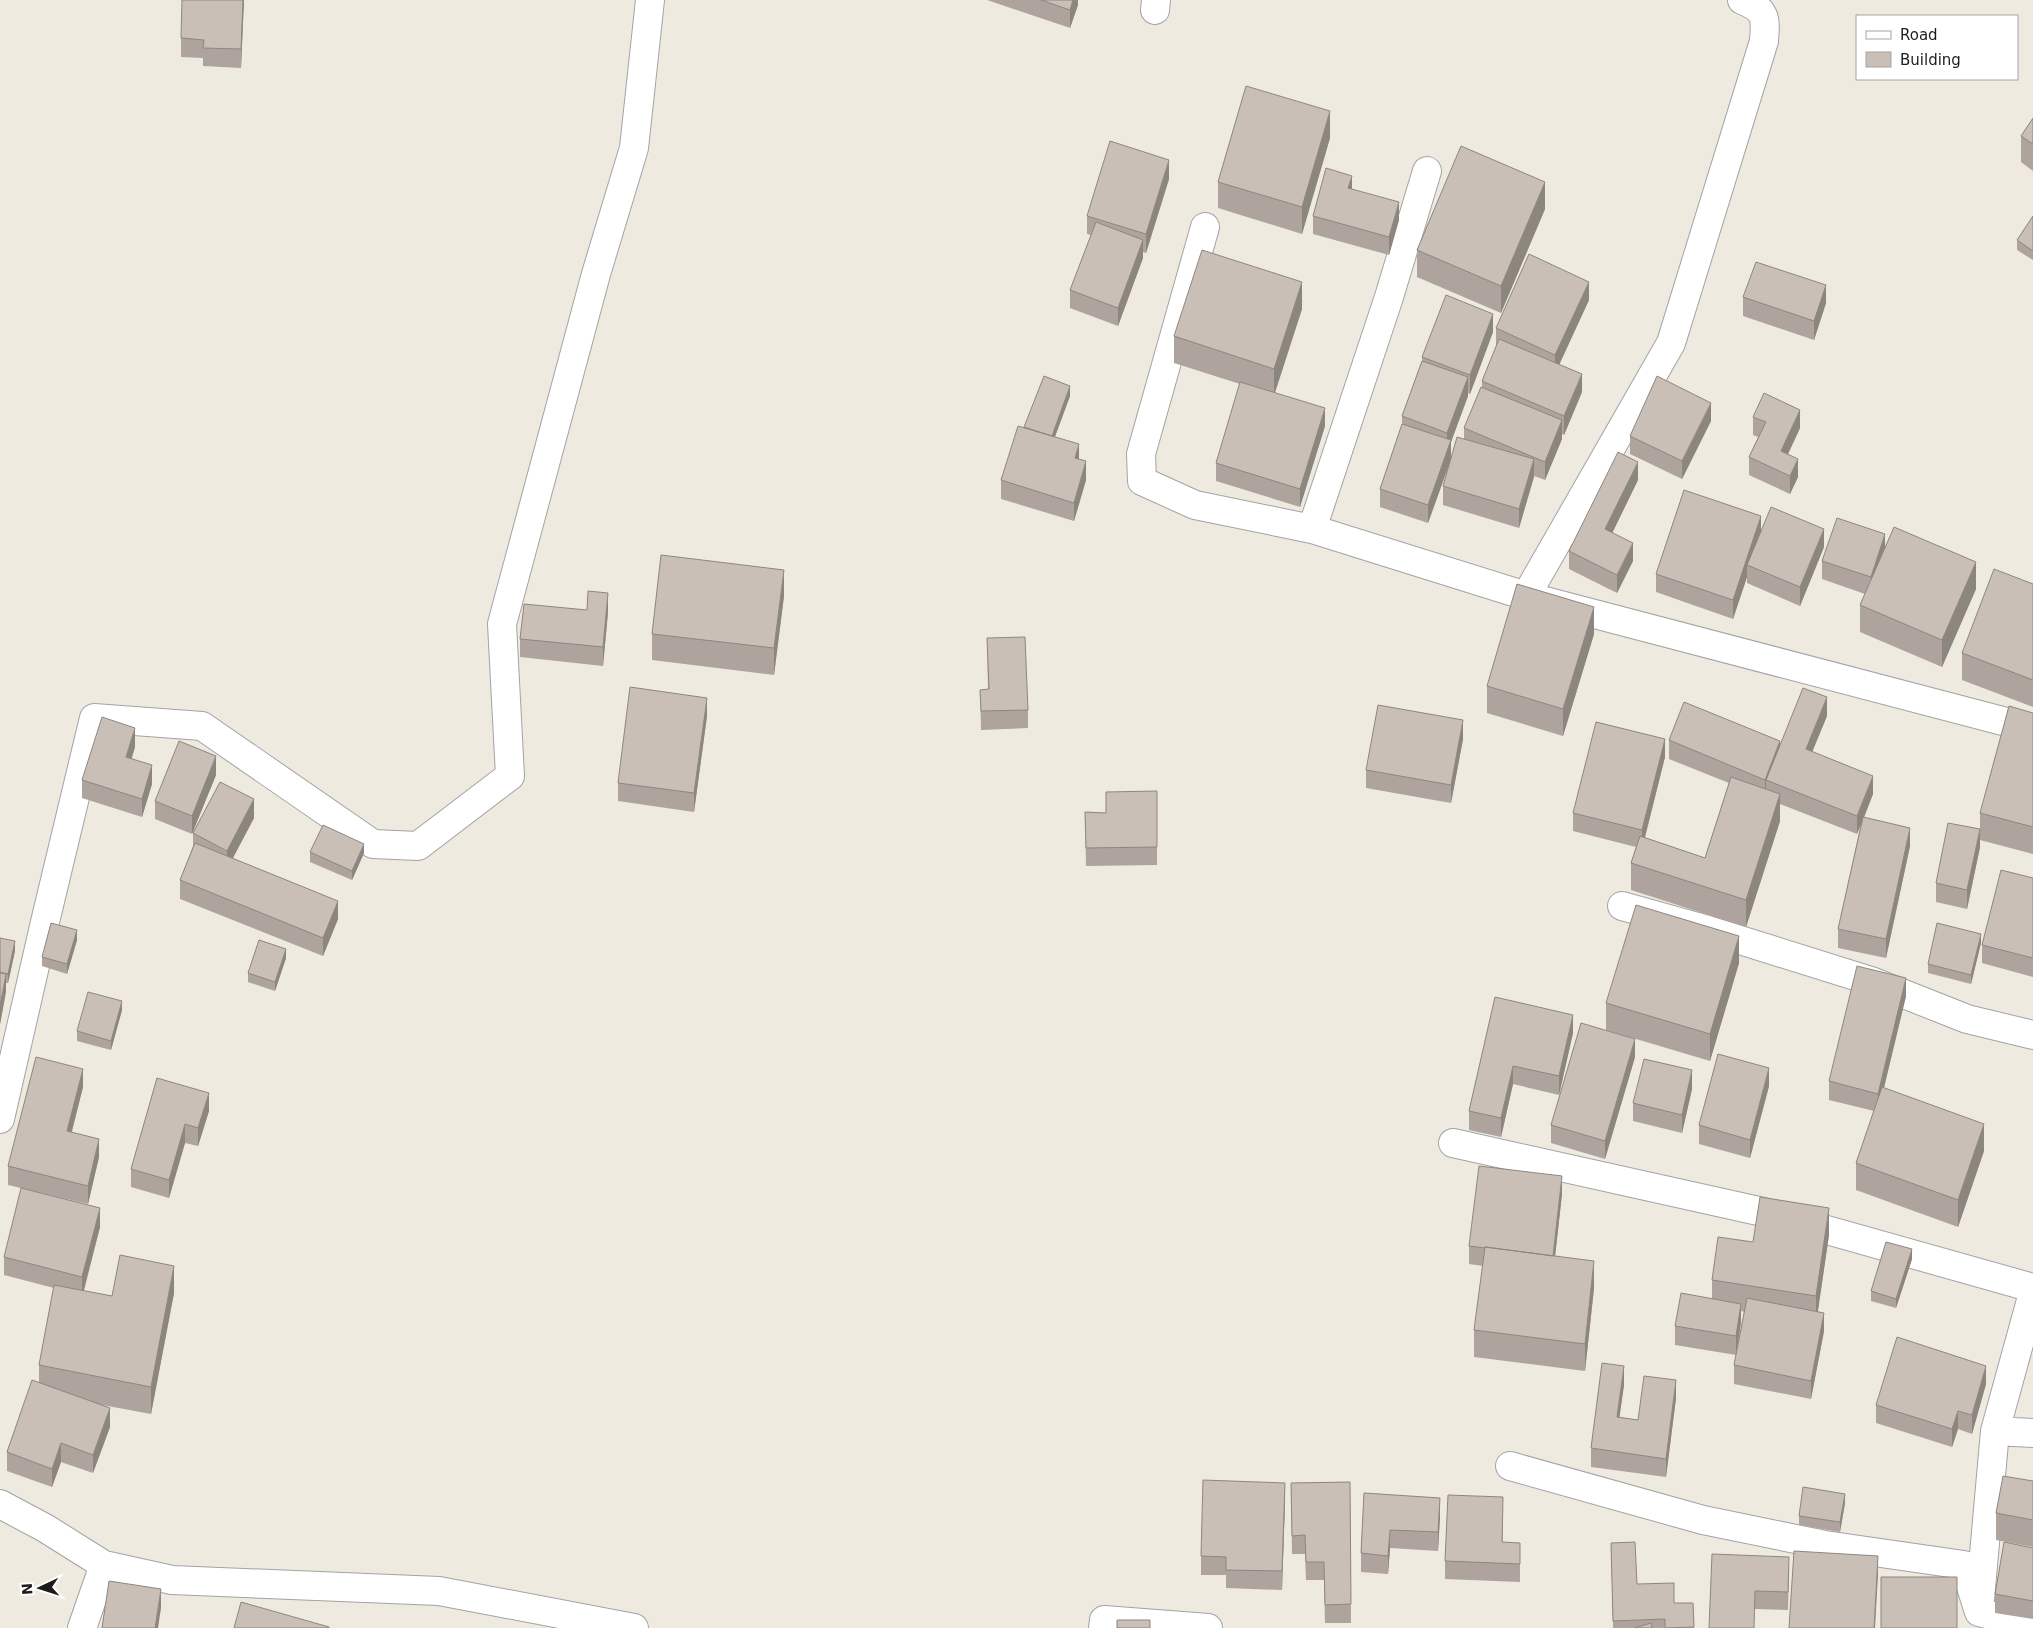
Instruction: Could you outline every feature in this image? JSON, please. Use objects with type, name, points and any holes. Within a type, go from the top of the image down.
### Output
[{"type":"street","points":[[0,1119],[94,718],[202,726],[373,844],[418,846],[510,776],[502,624],[596,274],[634,148],[650,0]]},
{"type":"street","points":[[1526,596],[1671,343],[1764,42],[1766,19],[1756,6],[1742,0]]},
{"type":"street","points":[[1312,529],[1389,296],[1427,171]]},
{"type":"street","points":[[1205,227],[1141,454],[1142,481],[1195,505],[1312,529],[1526,596],[2033,729]]},
{"type":"street","points":[[1622,906],[1708,930],[1871,981],[1967,1019],[2033,1035]]},
{"type":"street","points":[[1453,1143],[1763,1212],[2033,1288]]},
{"type":"street","points":[[1979,1620],[1994,1431],[2033,1294]]},
{"type":"street","points":[[1994,1431],[2033,1433]]},
{"type":"street","points":[[1510,1466],[1703,1520],[1825,1545],[1964,1565],[1979,1620]]},
{"type":"street","points":[[0,1504],[45,1528],[104,1565],[172,1580],[438,1591],[634,1628]]},
{"type":"street","points":[[82,1628],[104,1565]]},
{"type":"street","points":[[1103,1628],[1104,1620],[1208,1628]]},
{"type":"street","points":[[1979,1620],[2033,1626]]},
{"type":"building","points":[[182,0],[243,0],[241,49],[203,48],[204,40],[181,38]]},
{"type":"building","points":[[1041,0],[1073,0],[1070,10]]},
{"type":"building","points":[[1246,86],[1330,111],[1302,207],[1218,182]]},
{"type":"building","points":[[2033,118],[2033,144],[2021,136]]},
{"type":"building","points":[[1110,141],[1169,160],[1146,234],[1087,216]]},
{"type":"building","points":[[1461,146],[1545,182],[1501,286],[1417,250]]},
{"type":"building","points":[[1326,168],[1352,176],[1348,188],[1399,202],[1389,237],[1313,216]]},
{"type":"building","points":[[2033,216],[2033,251],[2017,240]]},
{"type":"building","points":[[1096,222],[1143,240],[1118,308],[1070,290]]},
{"type":"building","points":[[1202,250],[1302,282],[1274,369],[1174,336]]},
{"type":"building","points":[[1529,254],[1589,282],[1555,355],[1496,328]]},
{"type":"building","points":[[1756,262],[1826,285],[1814,321],[1743,297]]},
{"type":"building","points":[[1446,295],[1493,314],[1470,375],[1422,357]]},
{"type":"building","points":[[1499,339],[1582,374],[1564,416],[1482,381]]},
{"type":"building","points":[[1422,361],[1468,377],[1447,433],[1402,416]]},
{"type":"building","points":[[1044,376],[1070,386],[1052,436],[1024,427]]},
{"type":"building","points":[[1657,376],[1711,403],[1682,461],[1630,436]]},
{"type":"building","points":[[1240,382],[1325,408],[1300,489],[1216,463]]},
{"type":"building","points":[[1481,387],[1562,420],[1545,462],[1464,428]]},
{"type":"building","points":[[1764,393],[1800,410],[1781,451],[1798,459],[1790,476],[1749,457],[1766,422],[1753,417]]},
{"type":"building","points":[[1402,424],[1451,440],[1428,505],[1380,489]]},
{"type":"building","points":[[1018,426],[1079,444],[1075,458],[1086,461],[1074,503],[1001,480]]},
{"type":"building","points":[[1457,437],[1534,459],[1519,509],[1443,486]]},
{"type":"building","points":[[1618,452],[1638,462],[1605,529],[1633,543],[1617,575],[1569,551]]},
{"type":"building","points":[[1684,490],[1761,516],[1733,600],[1656,574]]},
{"type":"building","points":[[1771,507],[1824,529],[1800,587],[1747,565]]},
{"type":"building","points":[[1837,518],[1885,534],[1871,577],[1822,561]]},
{"type":"building","points":[[1894,527],[1976,562],[1942,640],[1860,605]]},
{"type":"building","points":[[661,555],[784,570],[774,648],[652,634]]},
{"type":"building","points":[[1994,569],[2033,584],[2033,680],[1962,653]]},
{"type":"building","points":[[1517,584],[1594,607],[1563,709],[1487,686]]},
{"type":"building","points":[[588,591],[608,593],[603,647],[520,639],[524,604],[587,610]]},
{"type":"building","points":[[1025,637],[1028,710],[981,711],[980,690],[989,689],[987,638]]},
{"type":"building","points":[[630,687],[707,698],[694,793],[618,783]]},
{"type":"building","points":[[1803,688],[1827,697],[1806,749],[1873,776],[1857,816],[1766,780]]},
{"type":"building","points":[[1684,702],[1780,741],[1765,780],[1669,740]]},
{"type":"building","points":[[1378,705],[1463,720],[1451,785],[1366,770]]},
{"type":"building","points":[[2009,706],[2033,713],[2033,827],[1980,813]]},
{"type":"building","points":[[102,717],[135,728],[126,757],[152,765],[142,799],[82,780]]},
{"type":"building","points":[[1596,722],[1665,739],[1642,830],[1573,813]]},
{"type":"building","points":[[179,741],[216,756],[192,816],[155,801]]},
{"type":"building","points":[[1731,777],[1780,794],[1746,900],[1631,863],[1640,836],[1705,858]]},
{"type":"building","points":[[220,782],[254,799],[227,851],[193,833]]},
{"type":"building","points":[[1157,791],[1157,847],[1086,848],[1085,812],[1106,813],[1106,792]]},
{"type":"building","points":[[1863,817],[1910,828],[1886,939],[1838,929]]},
{"type":"building","points":[[1948,823],[1980,829],[1967,890],[1936,883]]},
{"type":"building","points":[[323,825],[364,844],[352,871],[310,852]]},
{"type":"building","points":[[195,843],[338,901],[323,938],[180,880]]},
{"type":"building","points":[[2001,870],[2033,878],[2033,958],[1982,945]]},
{"type":"building","points":[[1636,905],[1739,936],[1710,1034],[1606,1003]]},
{"type":"building","points":[[51,923],[77,930],[67,964],[42,957]]},
{"type":"building","points":[[1937,923],[1981,934],[1971,975],[1928,964]]},
{"type":"building","points":[[0,938],[15,941],[8,974],[0,972]]},
{"type":"building","points":[[259,940],[286,949],[275,982],[248,973]]},
{"type":"building","points":[[1857,966],[1906,978],[1878,1094],[1829,1081]]},
{"type":"building","points":[[0,973],[6,974],[0,1006]]},
{"type":"building","points":[[88,992],[122,1001],[111,1041],[77,1031]]},
{"type":"building","points":[[1495,997],[1573,1015],[1559,1076],[1513,1066],[1501,1118],[1469,1111]]},
{"type":"building","points":[[1581,1023],[1635,1039],[1605,1141],[1551,1125]]},
{"type":"building","points":[[1718,1054],[1769,1068],[1750,1140],[1699,1125]]},
{"type":"building","points":[[36,1057],[83,1069],[67,1131],[99,1139],[88,1186],[8,1166]]},
{"type":"building","points":[[1644,1059],[1692,1070],[1682,1115],[1633,1103]]},
{"type":"building","points":[[157,1078],[209,1093],[198,1128],[185,1124],[169,1180],[131,1169]]},
{"type":"building","points":[[1882,1087],[1984,1124],[1958,1200],[1856,1163]]},
{"type":"building","points":[[1479,1166],[1562,1176],[1553,1256],[1469,1246]]},
{"type":"building","points":[[21,1188],[100,1208],[82,1277],[4,1257]]},
{"type":"building","points":[[1760,1197],[1829,1208],[1816,1296],[1712,1280],[1718,1237],[1753,1242]]},
{"type":"building","points":[[1886,1242],[1912,1249],[1896,1299],[1871,1291]]},
{"type":"building","points":[[1485,1247],[1594,1261],[1585,1344],[1474,1330]]},
{"type":"building","points":[[120,1255],[174,1266],[151,1387],[39,1365],[54,1285],[112,1296]]},
{"type":"building","points":[[1681,1293],[1741,1304],[1736,1336],[1675,1326]]},
{"type":"building","points":[[1747,1298],[1824,1313],[1811,1381],[1734,1365]]},
{"type":"building","points":[[1897,1337],[1986,1366],[1972,1415],[1958,1411],[1952,1429],[1876,1405]]},
{"type":"building","points":[[1602,1363],[1624,1366],[1617,1417],[1638,1420],[1644,1376],[1676,1380],[1666,1459],[1591,1448]]},
{"type":"building","points":[[32,1380],[110,1408],[93,1455],[61,1443],[52,1469],[7,1452]]},
{"type":"building","points":[[2003,1476],[2033,1481],[2033,1520],[1996,1513]]},
{"type":"building","points":[[1203,1480],[1285,1483],[1282,1571],[1226,1570],[1226,1557],[1201,1556]]},
{"type":"building","points":[[1350,1482],[1351,1604],[1325,1605],[1324,1562],[1306,1562],[1305,1535],[1292,1536],[1291,1483]]},
{"type":"building","points":[[1803,1487],[1845,1494],[1840,1522],[1799,1516]]},
{"type":"building","points":[[1364,1493],[1440,1498],[1438,1532],[1390,1530],[1388,1556],[1361,1553]]},
{"type":"building","points":[[1448,1495],[1503,1497],[1502,1542],[1520,1543],[1520,1564],[1445,1561]]},
{"type":"building","points":[[1635,1542],[1637,1584],[1674,1583],[1674,1603],[1693,1603],[1694,1627],[1665,1628],[1665,1619],[1613,1621],[1611,1543]]},
{"type":"building","points":[[2004,1542],[2033,1548],[2033,1601],[1995,1594]]},
{"type":"building","points":[[1794,1551],[1878,1556],[1874,1628],[1789,1628]]},
{"type":"building","points":[[1712,1554],[1789,1557],[1788,1592],[1755,1591],[1754,1628],[1709,1628]]},
{"type":"building","points":[[1881,1577],[1957,1577],[1957,1628],[1881,1628]]},
{"type":"building","points":[[109,1581],[161,1589],[155,1628],[102,1628]]},
{"type":"building","points":[[241,1602],[329,1627],[329,1628],[234,1628]]},
{"type":"building","points":[[1117,1620],[1150,1620],[1150,1628],[1117,1628]]},
{"type":"building","points":[[1651,1623],[1652,1628],[1635,1628]]}]
